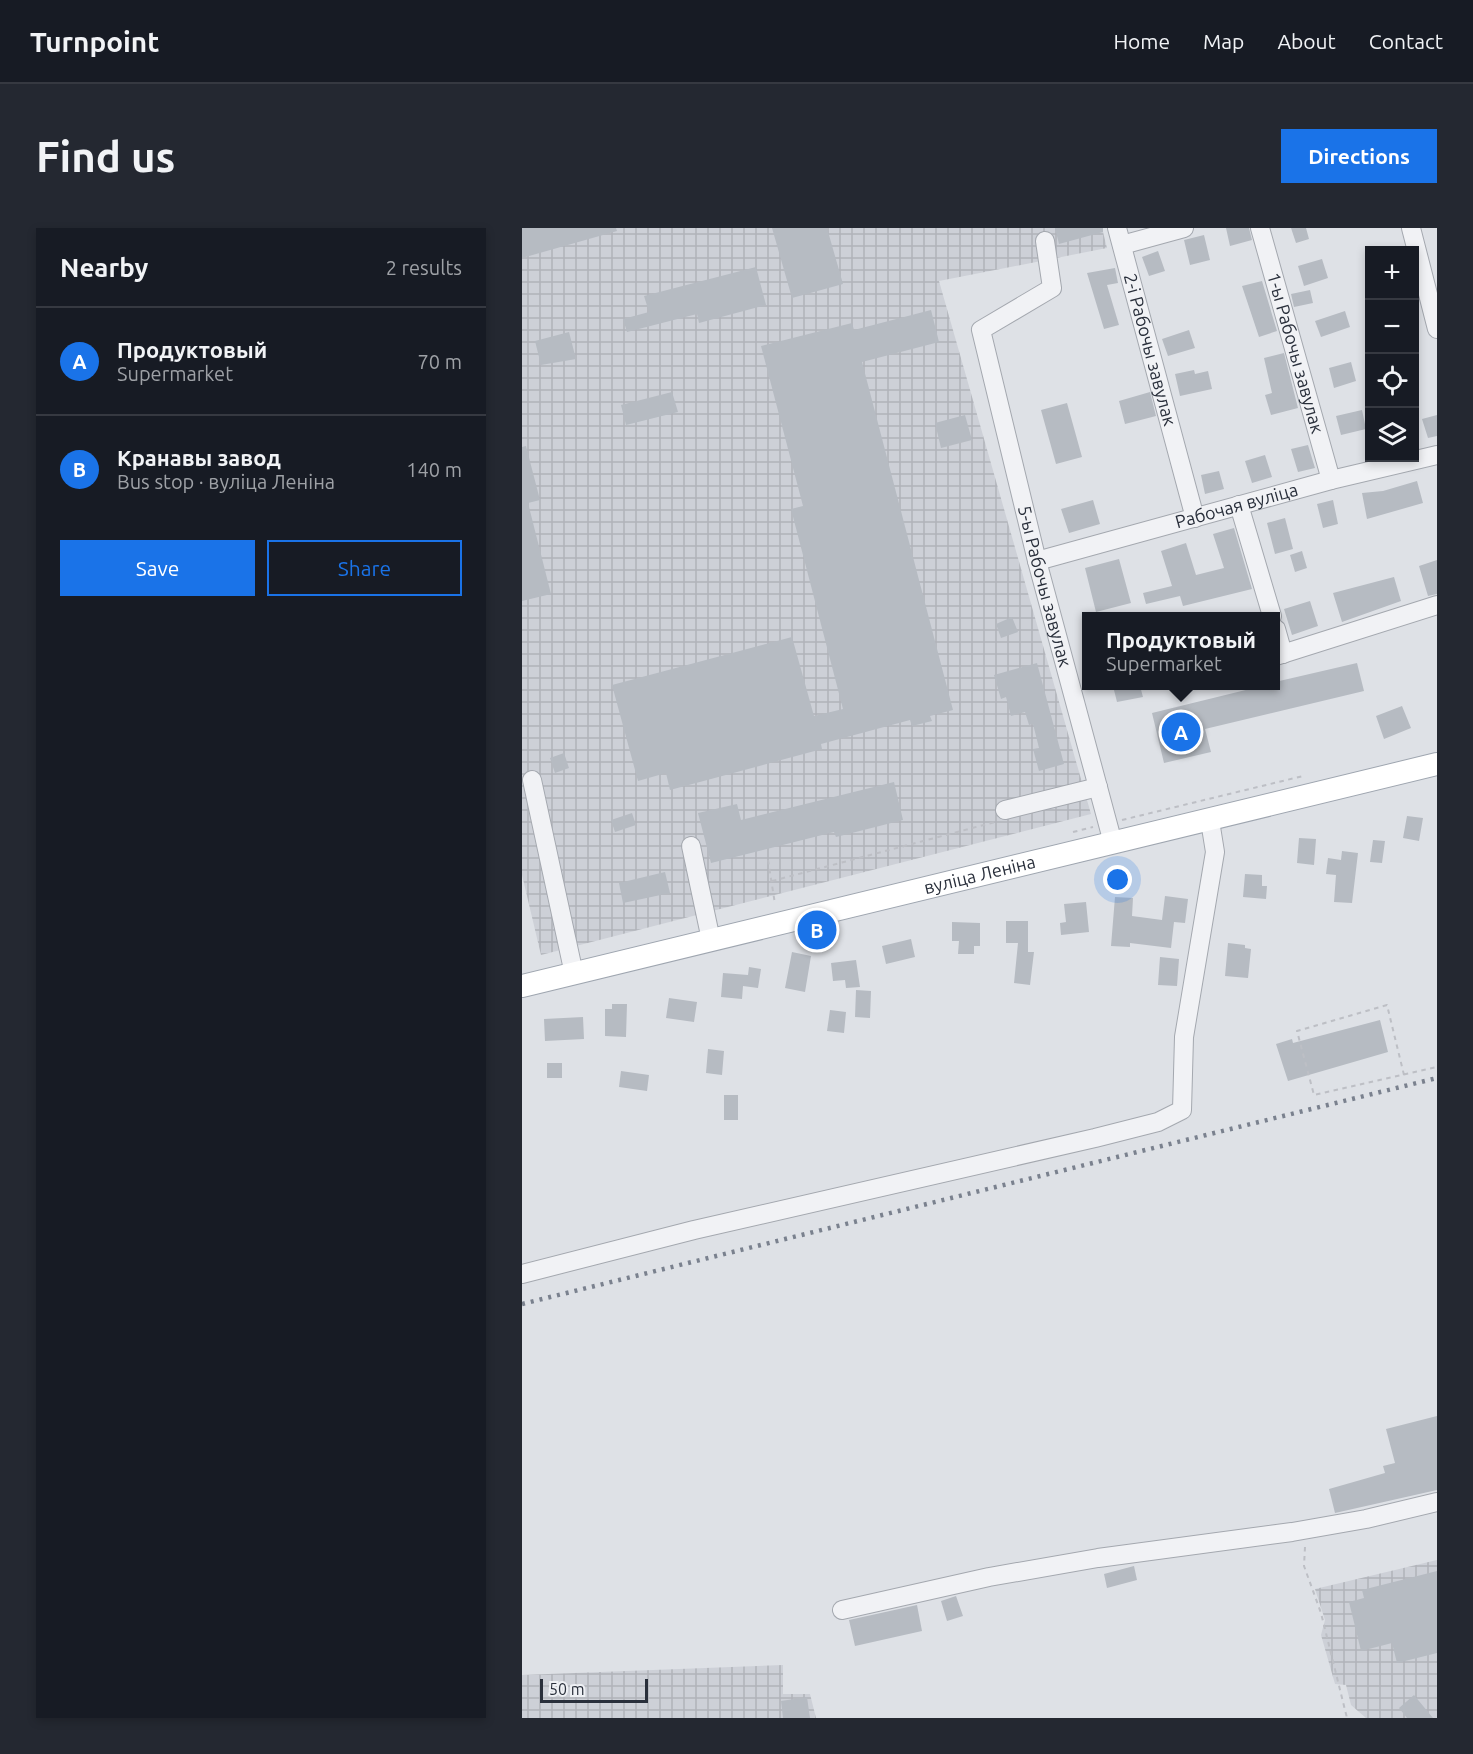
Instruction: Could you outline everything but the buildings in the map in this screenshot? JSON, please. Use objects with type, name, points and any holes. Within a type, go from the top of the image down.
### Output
[{"type":"main road","name":"вуліца Леніна","points":[[522,986],[1210,821],[1437,764]]},
{"type":"street","name":"2-і Рабочы завулак","points":[[1184,228],[1119,237],[1195,518]]},
{"type":"street","name":"1-ы Рабочы завулак","points":[[1260,228],[1331,480]]},
{"type":"street","points":[[1411,228],[1437,329]]},
{"type":"street","name":"5-ы Рабочы завулак","points":[[1045,241],[1052,288],[981,330],[1037,561],[1113,843]]},
{"type":"street","name":"Рабочая вуліца","points":[[1037,561],[1331,480],[1437,455]]},
{"type":"street","points":[[1239,505],[1271,612]]},
{"type":"street","points":[[1280,655],[1437,605]]},
{"type":"street","points":[[532,780],[574,974]]},
{"type":"street","points":[[1005,810],[1098,787]]},
{"type":"street","points":[[522,1274],[694,1230],[1095,1138],[1158,1122],[1182,1110],[1184,1037],[1215,852],[1210,821]]},
{"type":"street","points":[[691,846],[711,940]]},
{"type":"street","points":[[842,1610],[1098,1557],[1307,1529],[1366,1519],[1437,1502]]},
{"type":"path","points":[[772,881],[994,822],[1005,810]]},
{"type":"path","points":[[768,860],[776,907]]},
{"type":"path","points":[[1404,1075],[1387,1005],[1297,1031],[1314,1095],[1404,1075],[1437,1067]]},
{"type":"path","points":[[1307,1529],[1304,1566],[1321,1613],[1347,1718]]},
{"type":"shaded area","points":[[522,228],[1102,228],[1107,248],[939,281],[1091,814],[541,955],[522,875]]},
{"type":"shaded area","points":[[1437,1560],[1437,1718],[1366,1718],[1351,1705],[1346,1685],[1335,1684],[1321,1635],[1325,1620],[1315,1589]]},
{"type":"shaded area","points":[[783,1665],[783,1694],[810,1694],[816,1718],[522,1718],[522,1675]]},
{"type":"railway","points":[[522,1304],[1437,1078]]},
{"type":"place","name":"Продуктовый","points":[[1181,732]]},
{"type":"place","name":"Кранавы завод","points":[[817,930]]}]
